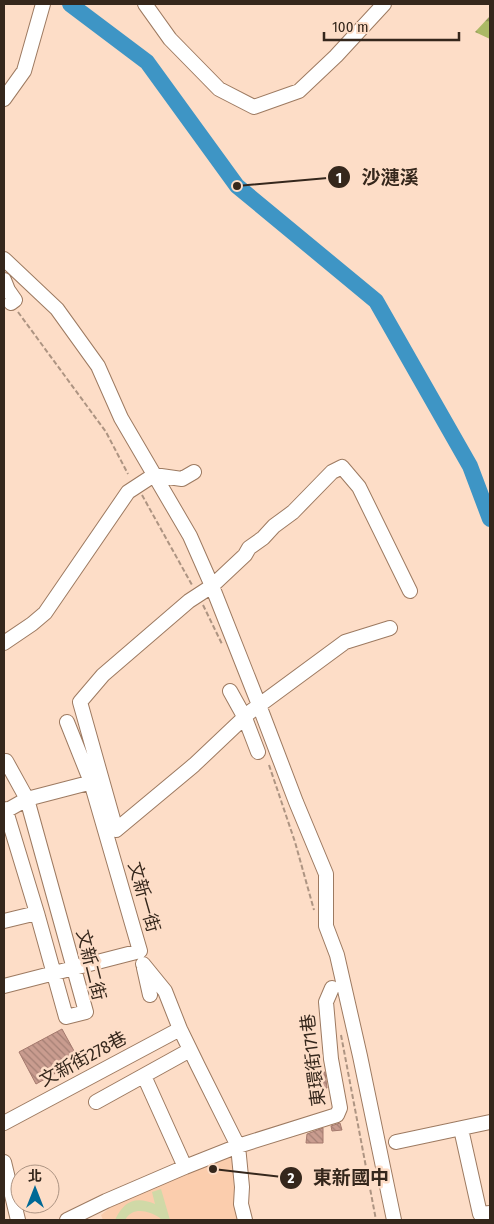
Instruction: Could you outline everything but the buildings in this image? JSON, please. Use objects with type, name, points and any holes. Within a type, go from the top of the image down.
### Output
[{"type":"street","points":[[4,100],[24,71],[44,4]]},
{"type":"street","points":[[145,4],[170,39],[219,89],[254,107],[299,91],[336,56],[384,4]]},
{"type":"street","points":[[4,259],[56,309],[98,366],[121,418],[190,536],[212,586],[326,874],[326,926],[337,955],[394,1220]]},
{"type":"street","points":[[4,280],[8,290],[16,300],[11,303]]},
{"type":"street","points":[[390,628],[345,642],[259,705],[194,765],[116,830],[96,781],[80,702],[103,675],[189,601],[212,586],[245,555],[249,548],[293,512],[332,472],[342,467],[360,487],[410,591]]},
{"type":"street","points":[[4,643],[32,624],[45,612],[128,492],[154,475],[182,479],[194,472]]},
{"type":"street","points":[[230,690],[245,718],[258,752]]},
{"type":"street","name":"文新一街","points":[[4,986],[74,968],[141,957],[96,781],[66,722]]},
{"type":"street","name":"文新二街","points":[[4,810],[37,913],[66,1017],[86,1012],[27,799],[6,761]]},
{"type":"street","points":[[4,810],[27,799],[96,781]]},
{"type":"street","points":[[4,922],[37,913]]},
{"type":"street","points":[[141,957],[150,995]]},
{"type":"street","points":[[141,957],[165,991],[180,1029],[238,1146],[242,1186],[241,1204],[245,1220]]},
{"type":"street","name":"東環街171巷","points":[[238,1146],[337,1115],[340,1108],[331,1059],[326,1002],[332,988]]},
{"type":"street","name":"文新街278巷","points":[[4,1123],[180,1029]]},
{"type":"street","points":[[96,1102],[190,1050]]},
{"type":"street","points":[[144,1076],[185,1167]]},
{"type":"street","points":[[396,1142],[490,1122]]},
{"type":"street","points":[[460,1129],[480,1214],[490,1213]]},
{"type":"street","points":[[68,1220],[106,1201],[238,1146]]},
{"type":"street","points":[[4,1162],[18,1220]]},
{"type":"path","points":[[11,303],[106,432],[128,474]]},
{"type":"path","points":[[137,486],[194,589]]},
{"type":"path","points":[[201,601],[225,651]]},
{"type":"path","points":[[268,764],[295,842],[315,912]]},
{"type":"path","points":[[341,1036],[376,1220]]},
{"type":"shaded area","points":[[232,1152],[234,1186],[241,1220],[103,1220],[101,1215],[112,1206]]},
{"type":"green space","points":[[490,16],[490,39],[475,32]]},
{"type":"green space","points":[[161,1189],[170,1220],[161,1220],[151,1213],[137,1211],[125,1220],[115,1220],[122,1208],[131,1202],[142,1200],[155,1204],[152,1192]]},
{"type":"waterway","points":[[70,4],[147,62],[237,186],[376,301],[470,466],[490,519]]},
{"type":"place","name":"沙漣溪","points":[[237,186]]},
{"type":"place","name":"東新國中","points":[[213,1169]]}]
